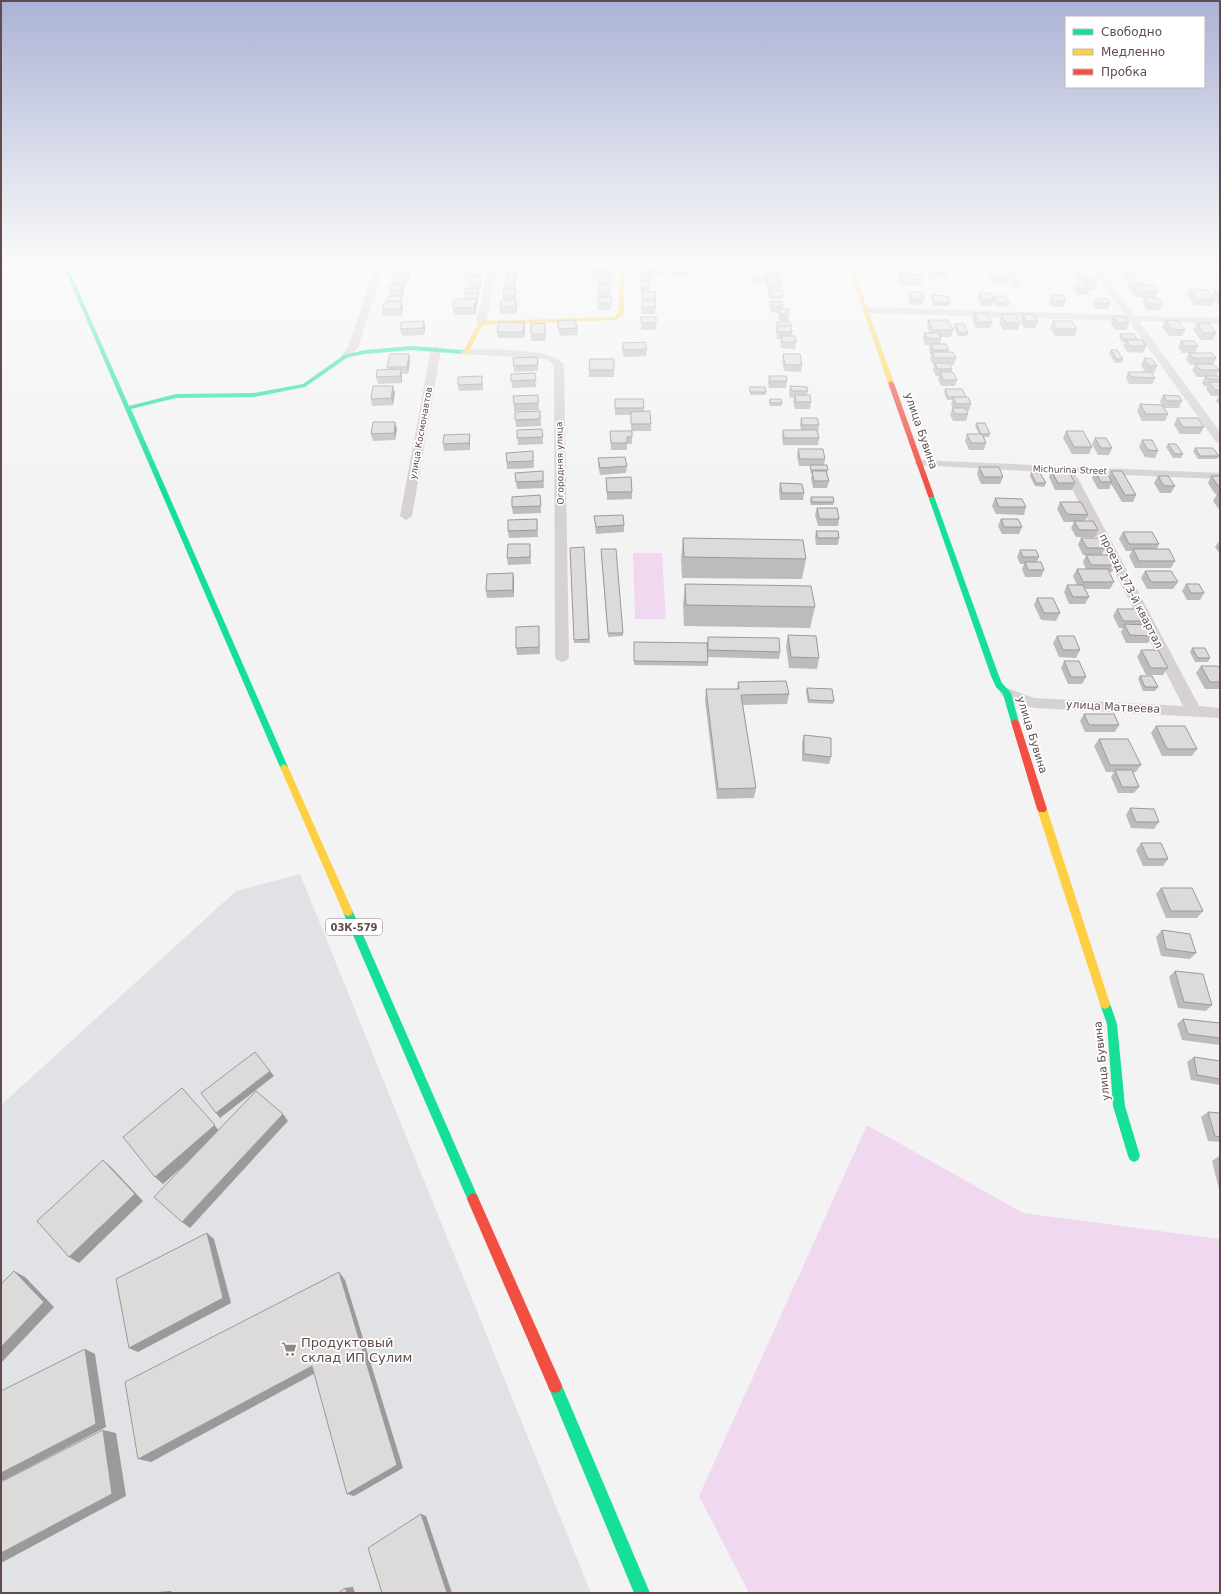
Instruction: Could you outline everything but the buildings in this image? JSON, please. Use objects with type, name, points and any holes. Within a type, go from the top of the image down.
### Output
[{"type":"street","name":"03К-579","points":[[97,337],[558,1394],[642,1593]]},
{"type":"street","points":[[128,408],[176,396],[254,395],[305,385],[346,356],[354,346],[357,337]]},
{"type":"street","points":[[346,356],[388,350],[436,349],[466,352],[474,337]]},
{"type":"street","name":"улица Бувина","points":[[876,337],[995,676],[999,685],[1007,694],[1019,738],[1112,1024],[1119,1106],[1134,1156]]},
{"type":"street","points":[[1145,337],[1220,440]]},
{"type":"street","name":"улица Космонавтов","points":[[406,516],[436,349]]},
{"type":"street","name":"Огородняя улица","points":[[466,352],[538,355],[551,358],[559,364],[562,657]]},
{"type":"street","name":"Michurina Street","points":[[920,463],[1220,476]]},
{"type":"street","name":"проезд 173-й квартал","points":[[1068,470],[1194,712]]},
{"type":"street","name":"улица Матвеева","points":[[1007,694],[1019,700],[1034,703],[1220,713]]},
{"type":"shaded area","points":[[633,553],[662,553],[666,619],[635,619]]},
{"type":"shaded area","points":[[300,874],[591,1593],[1,1593],[1,1105],[236,891]]},
{"type":"shaded area","points":[[867,1125],[1023,1213],[1220,1239],[1220,1593],[749,1593],[699,1496]]},
{"type":"traffic: fast","points":[[96,337],[284,767]]},
{"type":"traffic: fast","points":[[128,408],[176,396],[254,395],[305,385],[346,356],[365,352],[411,348],[463,352]]},
{"type":"traffic: fast","points":[[931,496],[995,676],[999,685],[1007,693],[1015,722]]},
{"type":"traffic: fast","points":[[348,912],[473,1199]]},
{"type":"traffic: fast","points":[[1105,1004],[1112,1024],[1119,1106],[1134,1156]]},
{"type":"traffic: fast","points":[[555,1386],[642,1593]]},
{"type":"traffic: slow","points":[[463,352],[466,352],[474,337]]},
{"type":"traffic: slow","points":[[875,337],[891,383]]},
{"type":"traffic: slow","points":[[284,767],[348,912]]},
{"type":"traffic: slow","points":[[1042,809],[1105,1004]]},
{"type":"traffic: jam","points":[[891,383],[931,496]]},
{"type":"traffic: jam","points":[[1015,722],[1042,809]]},
{"type":"traffic: jam","points":[[473,1199],[555,1386]]},
{"type":"place","name":"Продуктовый склад ИП Сулим","points":[[289,1349]]}]
